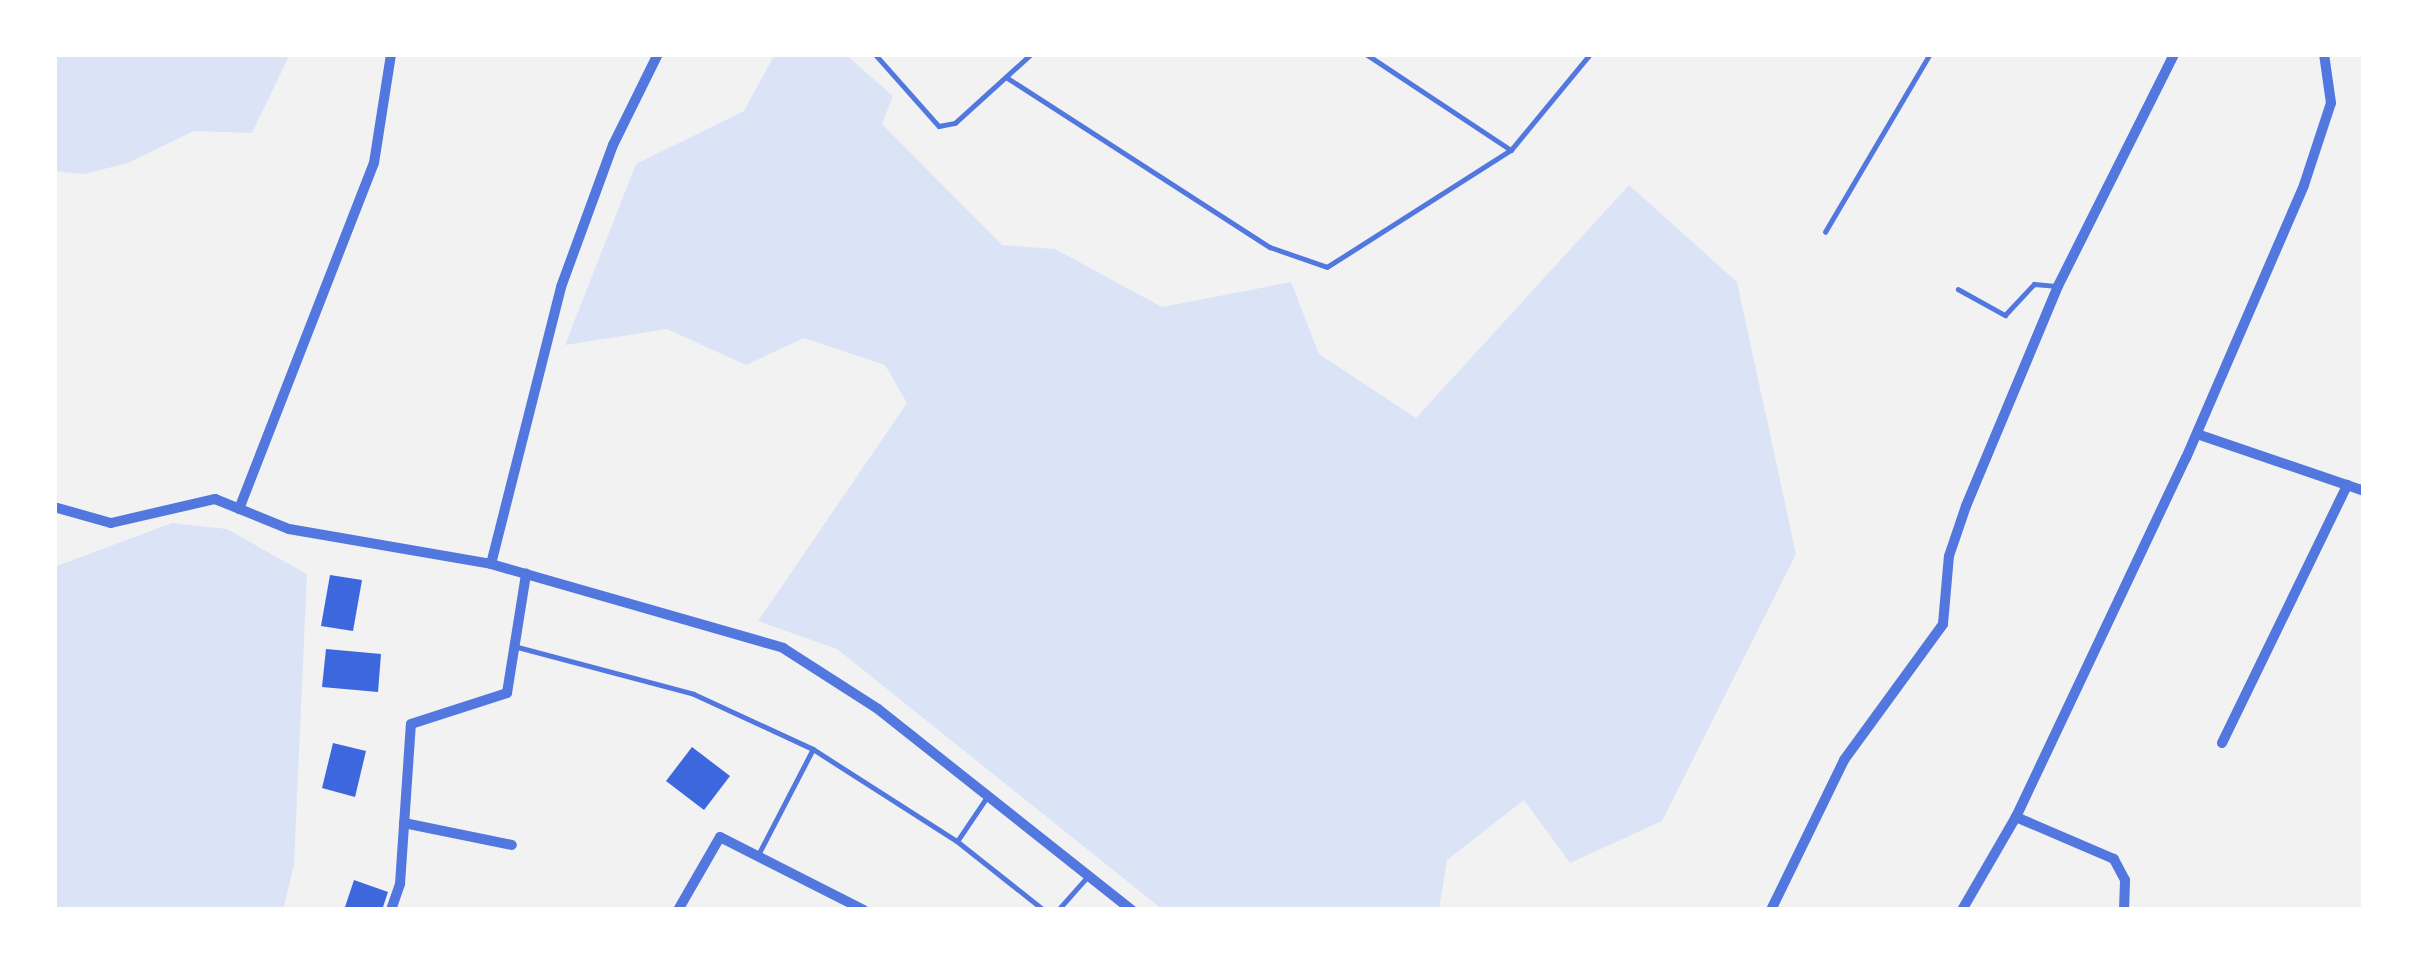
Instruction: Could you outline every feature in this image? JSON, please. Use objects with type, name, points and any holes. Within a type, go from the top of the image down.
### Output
[{"type":"street","points":[[239,509],[374,163],[391,54]]},
{"type":"street","points":[[491,564],[561,287],[613,145],[658,54]]},
{"type":"street","points":[[1771,910],[1844,760],[1943,624],[1949,556],[1966,506],[2057,286],[2174,54]]},
{"type":"street","points":[[1962,910],[2016,817],[2197,434],[2304,184],[2331,104],[2324,54]]},
{"type":"street","points":[[2197,434],[2364,491]]},
{"type":"street","points":[[2222,742],[2347,485]]},
{"type":"street","points":[[54,507],[111,524],[180,502],[215,499],[289,529],[491,564],[783,648],[988,795],[1132,910]]},
{"type":"street","points":[[391,910],[404,823],[411,724],[507,693],[526,574]]},
{"type":"street","points":[[2016,817],[2114,860],[2125,880],[2124,910]]},
{"type":"street","points":[[404,823],[512,845]]},
{"type":"street","points":[[678,910],[720,838],[864,910]]},
{"type":"lane","points":[[874,54],[939,126],[955,123],[1031,54]]},
{"type":"lane","points":[[1366,54],[1511,150]]},
{"type":"lane","points":[[1006,76],[1270,247],[1327,267],[1511,150],[1590,54]]},
{"type":"lane","points":[[1826,232],[1930,54]]},
{"type":"lane","points":[[1958,289],[2006,315],[2034,284],[2057,286]]},
{"type":"lane","points":[[514,646],[694,694],[813,749],[957,841],[1044,910]]},
{"type":"lane","points":[[758,855],[813,749]]},
{"type":"lane","points":[[957,841],[988,795]]},
{"type":"lane","points":[[1058,910],[1089,875]]},
{"type":"shaded area","points":[[54,54],[290,54],[252,133],[194,131],[128,163],[84,174],[54,171]]},
{"type":"shaded area","points":[[775,54],[845,54],[893,96],[882,124],[1002,245],[1055,249],[1162,307],[1291,282],[1319,354],[1416,418],[1629,185],[1737,282],[1796,554],[1662,821],[1570,863],[1524,800],[1447,860],[1439,910],[1163,910],[837,649],[758,621],[907,403],[885,365],[804,338],[746,365],[667,329],[565,345],[636,164],[744,111]]},
{"type":"shaded area","points":[[172,523],[227,529],[307,574],[294,865],[283,910],[54,910],[54,567]]},
{"type":"building","points":[[330,575],[362,580],[353,631],[321,626]]},
{"type":"building","points":[[326,649],[381,654],[378,692],[322,687]]},
{"type":"building","points":[[333,743],[366,751],[355,797],[322,788]]},
{"type":"building","points":[[692,747],[730,776],[704,810],[666,781]]},
{"type":"building","points":[[354,880],[388,892],[382,910],[345,907]]}]
